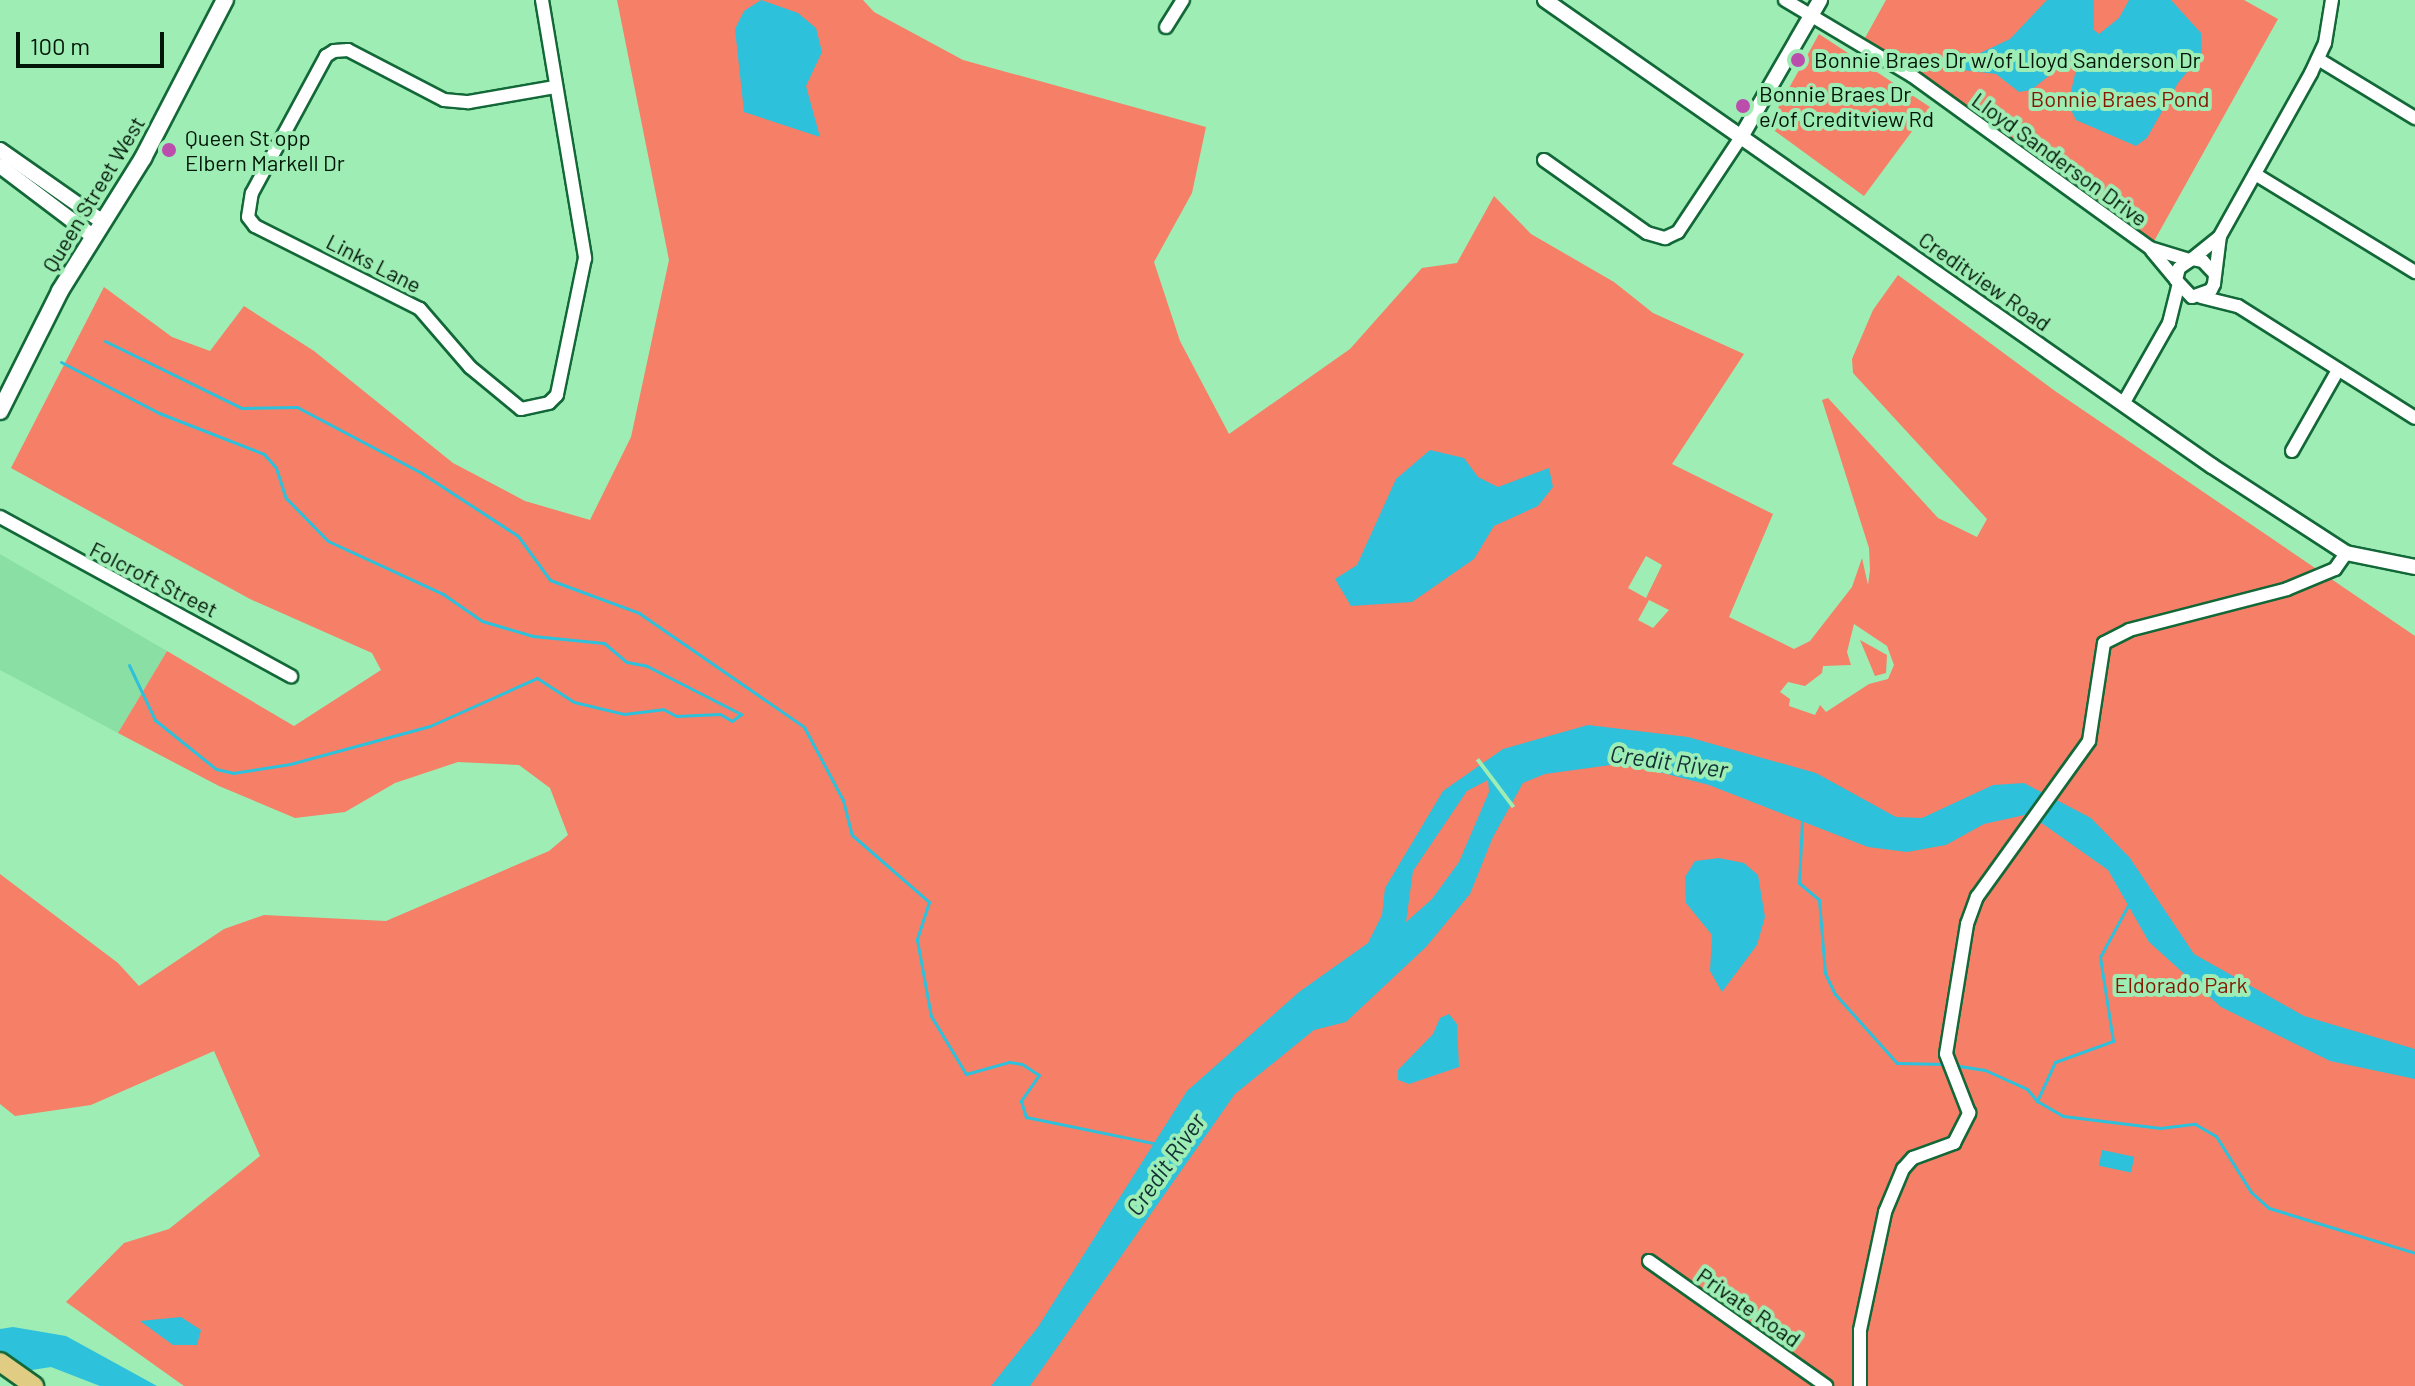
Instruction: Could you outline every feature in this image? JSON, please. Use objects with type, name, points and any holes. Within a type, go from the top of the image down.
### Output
[{"type":"main road","name":"Queen Street West","points":[[0,411],[49,310],[143,158],[225,0]]},
{"type":"main road","points":[[0,1362],[34,1386]]},
{"type":"street","name":"Links Lane","points":[[542,0],[585,258],[557,395],[539,409],[521,409],[470,367],[420,309],[255,226],[248,217],[252,193],[326,56],[334,51],[358,54],[444,100],[469,102],[555,87]]},
{"type":"street","points":[[1166,27],[1183,0]]},
{"type":"street","name":"Creditview Road","points":[[1545,0],[2123,404],[2346,553],[2415,567]]},
{"type":"street","name":"Lloyd Sanderson Drive","points":[[1785,0],[1911,75],[2150,248],[2177,283]]},
{"type":"street","points":[[1544,160],[1647,233],[1665,238],[1678,232],[1741,137],[1820,0]]},
{"type":"street","points":[[2169,323],[2211,290],[2220,236],[2318,59],[2332,0]]},
{"type":"street","points":[[2318,59],[2415,118]]},
{"type":"street","points":[[0,150],[103,222]]},
{"type":"street","points":[[0,166],[94,237]]},
{"type":"street","points":[[2255,174],[2415,272]]},
{"type":"street","points":[[2123,404],[2169,323],[2179,268],[2220,236]]},
{"type":"street","name":"Lloyd Sanderson Drive","points":[[2150,248],[2190,260]]},
{"type":"street","points":[[2190,260],[2203,261],[2238,306],[2415,418]]},
{"type":"street","points":[[2177,283],[2199,297],[2238,306]]},
{"type":"street","points":[[2292,451],[2338,370]]},
{"type":"street","name":"Folcroft Street","points":[[0,517],[291,676]]},
{"type":"street","points":[[1860,1386],[1860,1330],[1885,1212],[1903,1169],[1913,1158],[1954,1143],[1969,1113],[1946,1054],[1967,924],[1977,897],[2093,733],[2092,699],[2104,643],[2129,630],[2287,589],[2335,569],[2346,553]]},
{"type":"street","name":"Private Road","points":[[1649,1261],[1826,1386]]},
{"type":"shaded area","points":[[0,554],[167,651],[118,733],[0,670]]},
{"type":"green space","name":"Eldorado Park","points":[[617,0],[863,0],[874,12],[963,60],[1206,127],[1192,193],[1154,262],[1180,341],[1229,434],[1350,349],[1422,268],[1457,263],[1494,196],[1531,234],[1614,282],[1653,313],[1744,354],[1672,464],[1773,514],[1729,617],[1794,649],[1810,641],[1852,587],[1862,558],[1868,585],[1870,570],[1869,548],[1822,400],[1828,398],[1938,518],[1977,537],[1987,519],[1853,373],[1852,359],[1873,310],[1898,275],[2055,391],[2415,636],[2415,1386],[184,1386],[66,1302],[124,1243],[169,1229],[260,1156],[214,1051],[91,1105],[15,1116],[0,1104],[0,874],[118,963],[139,986],[224,929],[264,915],[386,921],[549,851],[568,835],[550,788],[519,765],[458,762],[395,783],[345,812],[295,818],[219,786],[118,733],[167,651],[294,726],[381,670],[372,653],[250,599],[11,468],[104,287],[172,337],[210,351],[244,306],[314,351],[453,463],[525,501],[590,520],[631,437],[669,260]],"holes":[[[1646,556],[1662,565],[1646,598],[1628,588]],[[1649,600],[1669,610],[1653,628],[1638,620]],[[1854,624],[1887,646],[1894,665],[1888,679],[1869,684],[1826,712],[1820,705],[1815,715],[1789,706],[1790,699],[1780,692],[1788,682],[1805,686],[1822,673],[1823,666],[1851,665],[1847,652]]]},
{"type":"green space","name":"Bonnie Braes Pond","points":[[1886,0],[2244,0],[2278,19],[2153,243],[1865,38]]},
{"type":"green space","points":[[1819,34],[1930,107],[1864,196],[1768,126]]},
{"type":"green space","points":[[1860,640],[1887,655],[1886,673],[1875,676]]},
{"type":"water","points":[[761,0],[798,13],[816,28],[822,52],[806,86],[820,137],[744,112],[735,29],[744,11]]},
{"type":"water","points":[[2047,0],[2094,0],[2094,30],[2099,34],[2119,18],[2129,0],[2171,0],[2201,33],[2202,54],[2178,83],[2147,138],[2136,146],[2076,120],[2068,104],[2076,70],[2070,59],[2031,90],[2019,92],[1996,74],[1963,70],[1961,62],[2010,39]]},
{"type":"water","points":[[1430,450],[1464,458],[1478,477],[1498,487],[1549,468],[1553,487],[1538,506],[1494,526],[1474,559],[1412,602],[1351,606],[1335,579],[1357,565],[1396,479]]},
{"type":"water","name":"Credit River","points":[[1588,725],[1688,737],[1816,773],[1896,817],[1922,818],[1993,785],[2024,783],[2091,818],[2130,858],[2194,954],[2304,1016],[2415,1049],[2415,1079],[2330,1061],[2221,1007],[2149,942],[2108,870],[2029,814],[1984,824],[1946,845],[1907,852],[1868,847],[1709,785],[1659,772],[1618,764],[1545,774],[1523,783],[1493,837],[1470,894],[1426,947],[1346,1022],[1314,1030],[1235,1094],[1030,1386],[991,1386],[1038,1327],[1187,1091],[1299,992],[1368,943],[1382,915],[1385,888],[1443,791],[1503,749]],"holes":[[[1488,780],[1489,792],[1459,862],[1432,899],[1406,922],[1413,871],[1467,791]]]},
{"type":"water","points":[[1719,858],[1744,863],[1758,875],[1765,917],[1757,945],[1722,992],[1710,971],[1712,935],[1686,903],[1685,877],[1695,861]]},
{"type":"water","points":[[1449,1014],[1457,1024],[1459,1067],[1409,1084],[1398,1080],[1398,1070],[1433,1034],[1440,1018]]},
{"type":"water","points":[[2102,1150],[2134,1157],[2131,1173],[2099,1166]]},
{"type":"water","points":[[181,1317],[201,1330],[197,1345],[173,1345],[140,1321]]},
{"type":"water","points":[[13,1327],[66,1336],[157,1386],[100,1386],[51,1367],[0,1375],[0,1329]]},
{"type":"pier","points":[[1479,758],[1515,806],[1512,808],[1476,760]]},
{"type":"waterway","points":[[105,341],[242,408],[297,407],[420,472],[518,536],[550,580],[639,613],[804,727],[843,800],[852,835],[929,902],[917,940],[931,1016],[966,1074],[1009,1062],[1022,1064],[1039,1075],[1021,1101],[1026,1117],[1158,1144]]},
{"type":"waterway","points":[[61,362],[159,413],[264,454],[276,468],[286,498],[328,541],[443,594],[482,621],[533,636],[604,643],[627,662],[647,666],[741,714]]},
{"type":"waterway","points":[[129,665],[155,720],[216,769],[233,773],[290,764],[430,726],[537,678],[574,702],[624,714],[663,709],[676,716],[720,714],[732,721],[741,714]]},
{"type":"waterway","points":[[1802,820],[1799,883],[1819,900],[1825,973],[1835,994],[1897,1063],[1945,1064]]},
{"type":"waterway","points":[[2037,1101],[2055,1062],[2113,1041],[2100,957],[2131,900]]},
{"type":"waterway","points":[[1953,1065],[1985,1070],[2027,1089],[2037,1101],[2063,1116],[2160,1128],[2195,1124],[2216,1136],[2251,1192],[2269,1208],[2415,1253]]},
{"type":"place","name":"Bonnie Braes Dr w/of Lloyd Sanderson Dr","points":[[1798,60]]},
{"type":"place","name":"Bonnie Braes Dr e/of Creditview Rd","points":[[1743,106]]},
{"type":"place","name":"Queen St opp Elbern Markell Dr","points":[[169,150]]}]
